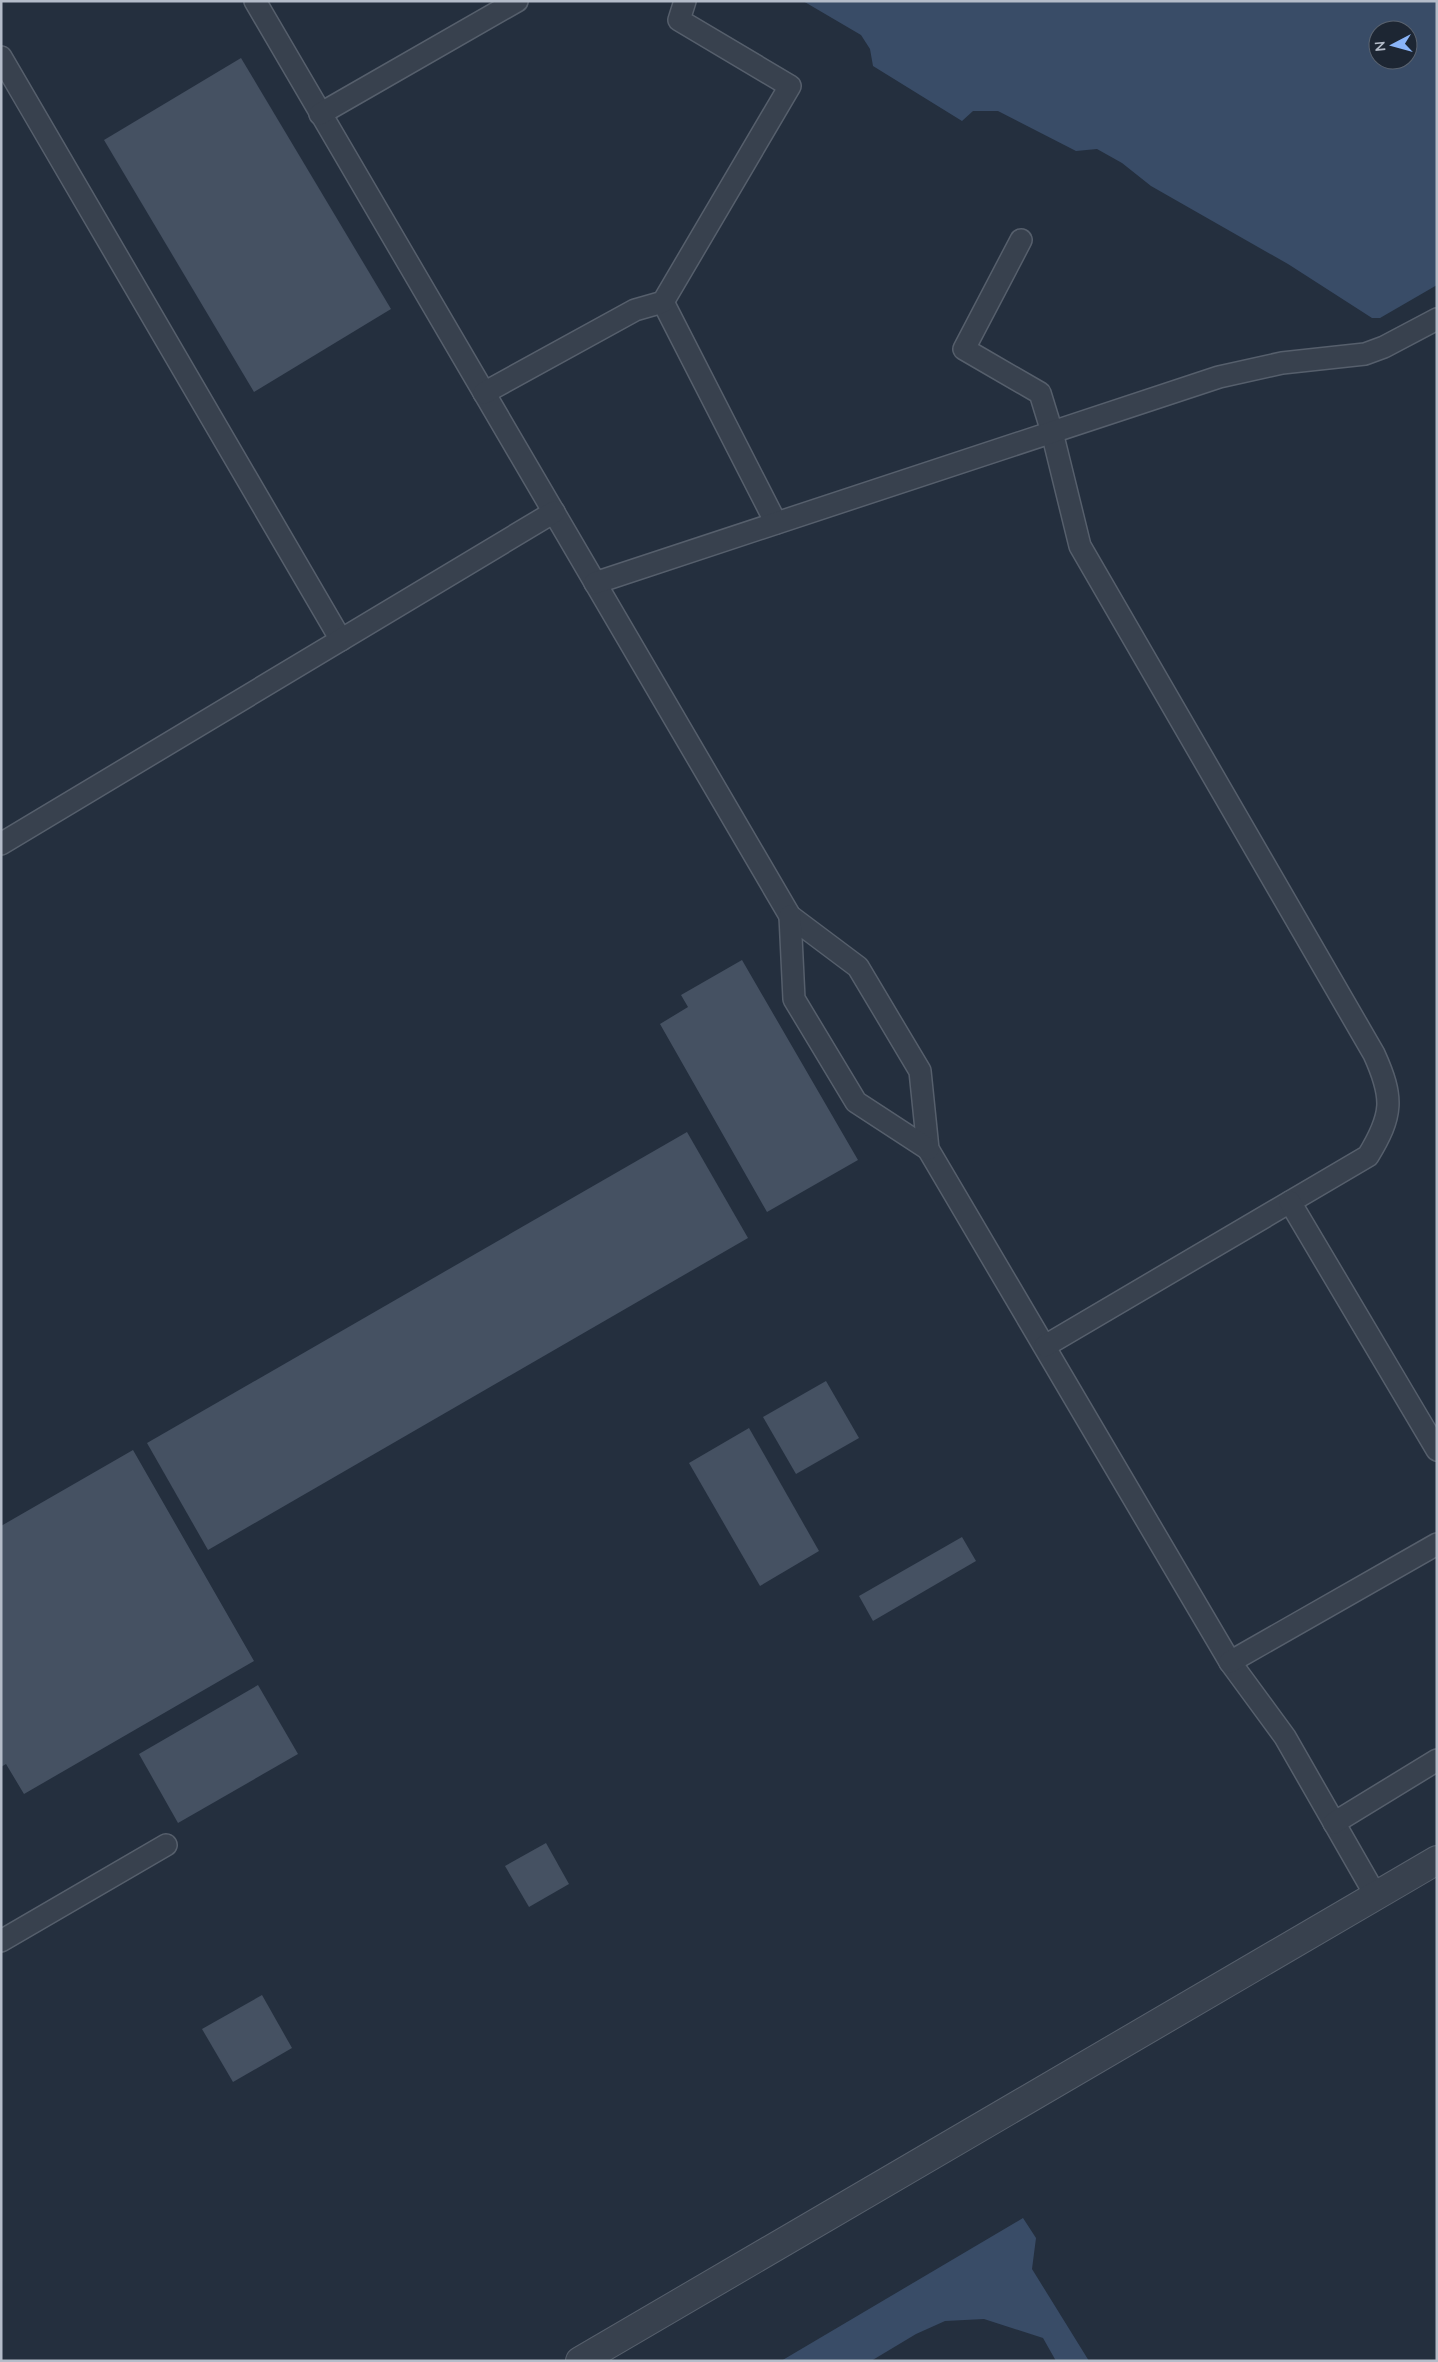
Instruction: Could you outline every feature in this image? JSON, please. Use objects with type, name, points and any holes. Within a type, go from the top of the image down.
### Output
[{"type":"street","points":[[580,2361],[1437,1860]]},
{"type":"lane","points":[[255,1],[790,916],[858,967],[920,1071],[928,1149],[1230,1662],[1285,1737],[1376,1896]]},
{"type":"lane","points":[[320,114],[517,1]]},
{"type":"lane","points":[[484,393],[635,310],[663,302],[790,86],[679,20],[685,1]]},
{"type":"lane","points":[[1,57],[341,640]]},
{"type":"lane","points":[[1021,240],[964,349],[1040,393],[1052,432],[1080,546],[1374,1054],[1386,1081],[1389,1107],[1382,1133],[1368,1156],[1045,1346]]},
{"type":"lane","points":[[663,302],[776,523]]},
{"type":"lane","points":[[595,582],[1219,377],[1282,363],[1365,354],[1384,348],[1437,319]]},
{"type":"lane","points":[[1,844],[554,512]]},
{"type":"lane","points":[[790,916],[794,999],[856,1102],[928,1149]]},
{"type":"lane","points":[[1290,1202],[1437,1450]]},
{"type":"lane","points":[[1230,1662],[1437,1544]]},
{"type":"lane","points":[[1334,1823],[1437,1760]]},
{"type":"lane","points":[[1,1941],[166,1845]]},
{"type":"water","points":[[803,1],[1437,1],[1437,285],[1380,318],[1372,318],[1288,264],[1151,186],[1122,163],[1097,149],[1076,151],[998,111],[973,111],[962,121],[873,66],[870,49],[861,35]]},
{"type":"water","points":[[1023,2218],[1036,2238],[1032,2269],[1089,2361],[1056,2361],[1043,2338],[984,2319],[945,2321],[916,2334],[871,2361],[781,2361]]},
{"type":"building","points":[[241,58],[391,309],[254,392],[104,140]]},
{"type":"building","points":[[742,960],[858,1160],[767,1212],[660,1024],[688,1007],[681,995]]},
{"type":"building","points":[[687,1132],[748,1238],[208,1550],[147,1443]]},
{"type":"building","points":[[826,1381],[859,1438],[796,1474],[763,1417]]},
{"type":"building","points":[[749,1428],[819,1551],[760,1586],[689,1463]]},
{"type":"building","points":[[133,1450],[254,1661],[24,1794],[6,1764],[1,1767],[1,1526]]},
{"type":"building","points":[[962,1537],[976,1561],[873,1621],[859,1596]]},
{"type":"building","points":[[258,1685],[298,1754],[178,1823],[139,1754]]},
{"type":"building","points":[[546,1843],[569,1884],[529,1907],[505,1866]]},
{"type":"building","points":[[262,1995],[292,2048],[233,2082],[202,2029]]}]
